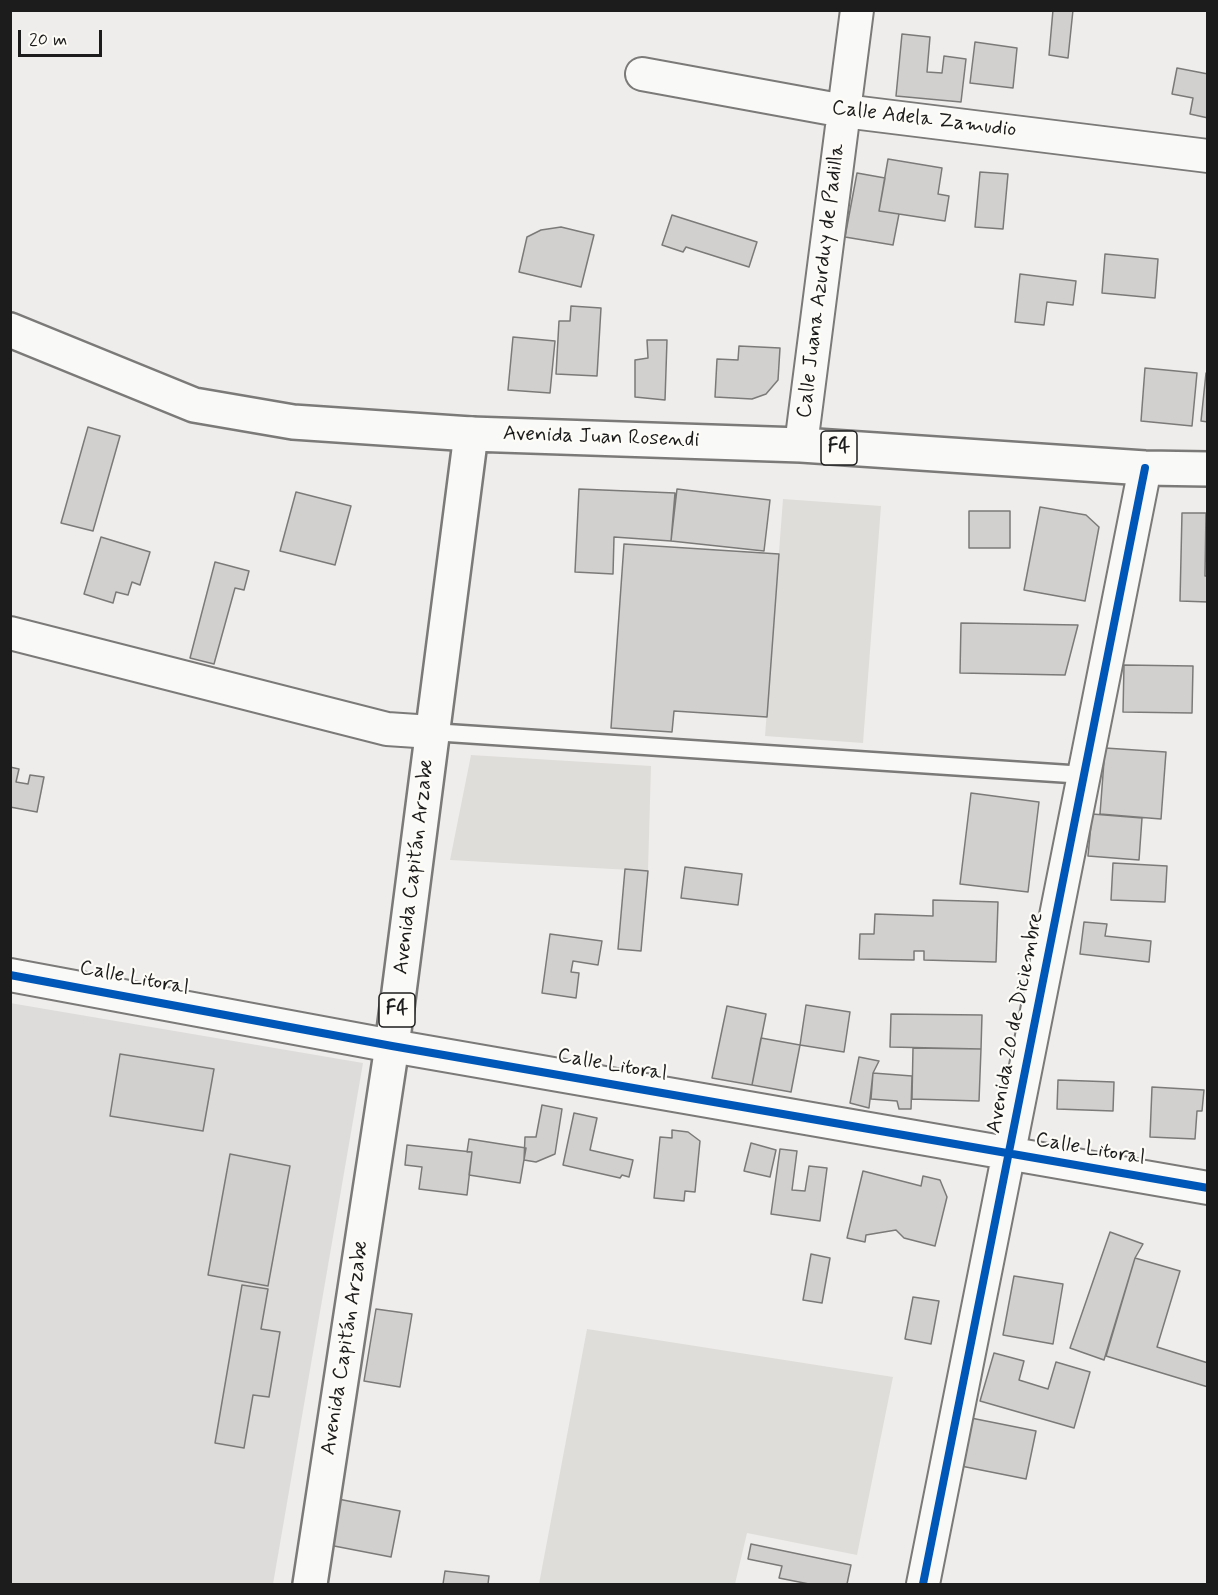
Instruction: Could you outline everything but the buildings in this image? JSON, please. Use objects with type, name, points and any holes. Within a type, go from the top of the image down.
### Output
[{"type":"main road","name":"Avenida Juan Rosendi","points":[[10,330],[194,405],[293,422],[471,434],[801,445],[1145,468],[1208,469]]},
{"type":"main road","name":"Avenida Capitán Arzabe","points":[[310,1584],[392,1046],[471,434]]},
{"type":"street","name":"Calle Juana Azurduy de Padilla","points":[[801,445],[857,10]]},
{"type":"street","name":"Calle Adela Zamudio","points":[[642,74],[844,111],[1208,156]]},
{"type":"street","name":"Avenida 20 de Diciembre","points":[[923,1584],[1145,468]]},
{"type":"street","points":[[10,633],[387,729],[432,732]]},
{"type":"street","name":"Calle Litoral","points":[[10,975],[392,1046],[1208,1188]]},
{"type":"lane","points":[[432,732],[1085,776]]},
{"type":"shaded area","points":[[783,499],[881,506],[863,743],[765,736]]},
{"type":"shaded area","points":[[471,755],[651,766],[648,871],[450,860]]},
{"type":"shaded area","points":[[10,1003],[363,1063],[273,1584],[11,1584]]},
{"type":"shaded area","points":[[587,1329],[893,1377],[857,1555],[747,1533],[735,1584],[539,1584]]},
{"type":"cycle path","points":[[923,1584],[1145,468]]},
{"type":"cycle path","points":[[10,975],[392,1046],[1208,1188]]}]
